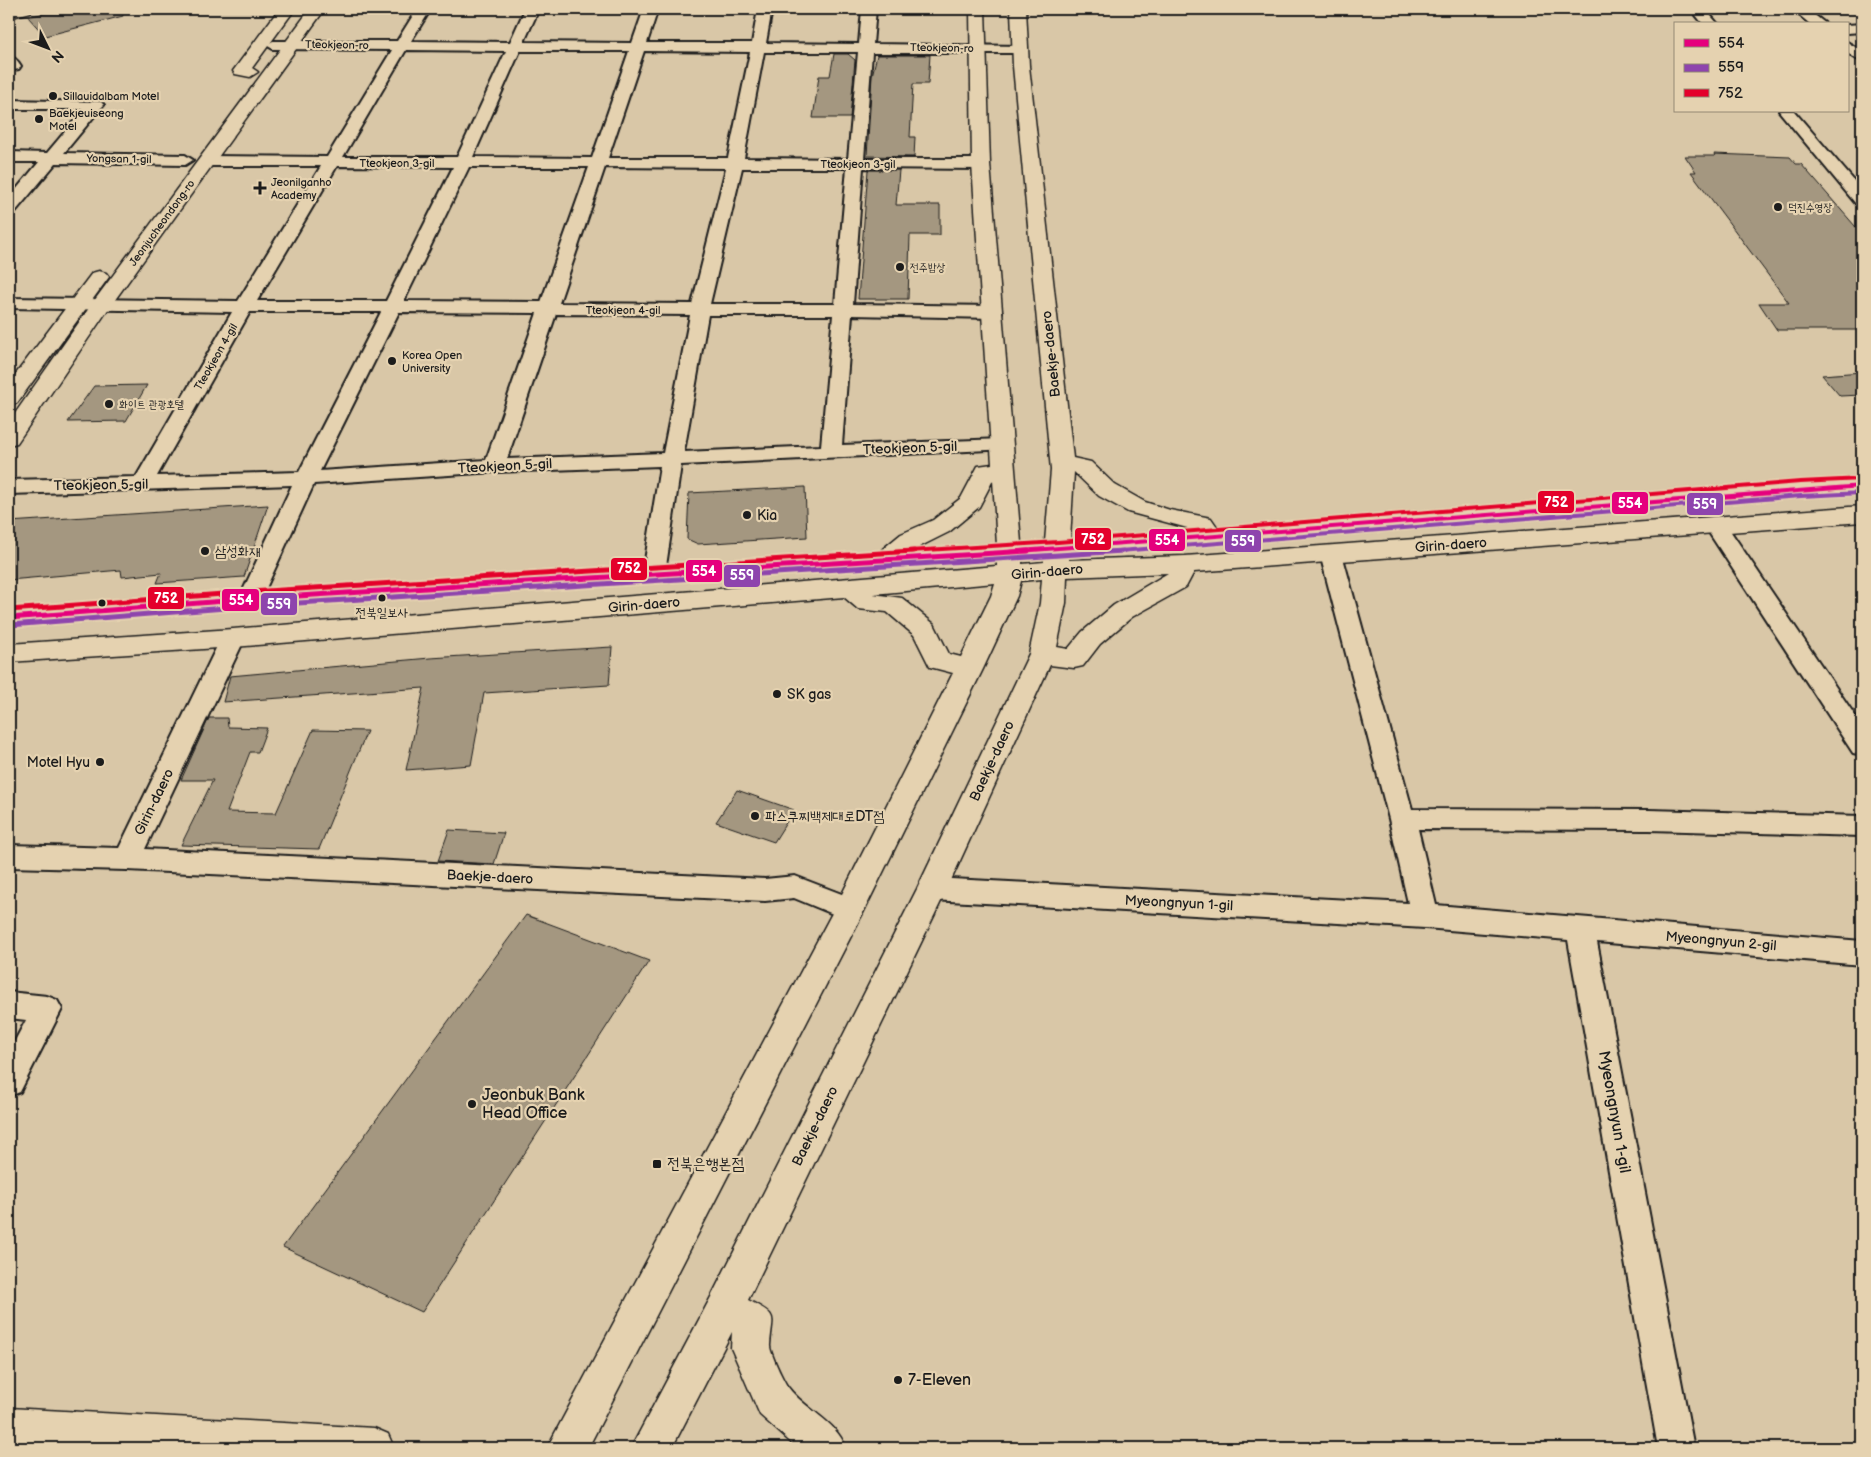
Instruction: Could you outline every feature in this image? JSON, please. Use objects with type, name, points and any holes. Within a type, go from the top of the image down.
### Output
[{"type":"street","points":[[9,13],[26,9]]},
{"type":"street","points":[[250,72],[241,71],[287,9]]},
{"type":"street","name":"Jeonjucheondong-ro","points":[[9,438],[102,305],[207,161],[282,45],[300,9]]},
{"type":"street","name":"Jeonjucheondong-ro","points":[[239,88],[250,72],[282,45],[318,9]]},
{"type":"street","points":[[401,46],[424,9]]},
{"type":"street","points":[[250,599],[306,478],[444,204],[477,127],[532,9]]},
{"type":"street","points":[[494,466],[651,9]]},
{"type":"street","points":[[654,573],[672,458],[700,310],[742,134],[765,9]]},
{"type":"street","points":[[832,451],[854,164],[869,9]]},
{"type":"street","points":[[1698,9],[1709,22]]},
{"type":"street","points":[[1799,9],[1816,22]]},
{"type":"street","points":[[567,1448],[850,909],[1001,606],[1009,564],[993,312],[981,164],[998,25]]},
{"type":"street","name":"Tteokjeon-ro","points":[[282,45],[864,47],[998,25]]},
{"type":"street","name":"Baekje-daero","points":[[651,1448],[725,1308],[932,889],[1042,654],[1054,603],[1058,559],[1062,462],[998,25]]},
{"type":"street","points":[[1848,29],[1862,28]]},
{"type":"street","name":"Tteokjeon 3-gil","points":[[333,162],[401,46]]},
{"type":"street","points":[[1848,47],[1862,58]]},
{"type":"street","points":[[9,104],[96,105],[9,208]]},
{"type":"street","points":[[1787,112],[1846,170],[1862,200]]},
{"type":"street","name":"Jeonjucheondong-ro","points":[[9,398],[197,144]]},
{"type":"street","name":"Yongsan 1-gil","points":[[9,157],[185,160]]},
{"type":"street","name":"Tteokjeon 3-gil","points":[[207,161],[981,164]]},
{"type":"street","name":"Tteokjeon 4-gil","points":[[142,484],[244,307],[333,162]]},
{"type":"street","name":"Tteokjeon 4-gil","points":[[9,303],[244,307],[392,306],[700,310],[843,308],[993,312]]},
{"type":"street","name":"Tteokjeon 5-gil","points":[[9,487],[306,478],[494,466],[832,451],[1003,457]]},
{"type":"street","points":[[885,560],[910,540],[941,526],[971,502],[986,471],[1003,457]]},
{"type":"street","points":[[1062,462],[1083,467],[1091,479],[1112,494],[1143,510],[1182,521],[1202,523],[1212,538]]},
{"type":"street","name":"Girin-daero","points":[[9,653],[233,638],[850,588],[1009,564],[1212,538],[1801,489],[1862,486]]},
{"type":"street","name":"Girin-daero","points":[[1058,559],[1185,564],[1862,514]]},
{"type":"street","points":[[1715,525],[1862,746]]},
{"type":"street","points":[[1330,554],[1402,819],[1425,916]]},
{"type":"street","name":"Girin-daero","points":[[9,618],[250,599],[885,560],[1009,564]]},
{"type":"street","points":[[1042,654],[1074,659],[1090,638],[1123,611],[1177,581],[1185,564]]},
{"type":"street","points":[[850,588],[867,603],[892,604],[925,630],[940,660],[970,669]]},
{"type":"street","name":"Girin-daero","points":[[127,859],[233,638]]},
{"type":"street","points":[[1402,819],[1648,820],[1862,826]]},
{"type":"street","points":[[9,856],[127,859]]},
{"type":"street","name":"Baekje-daero","points":[[127,859],[765,890],[795,888],[850,909]]},
{"type":"street","name":"Myeongnyun 1-gil","points":[[932,889],[1425,916],[1580,929],[1676,1448]]},
{"type":"street","name":"Myeongnyun 2-gil","points":[[1580,929],[1862,953]]},
{"type":"street","points":[[9,1005],[47,1009],[9,1082]]},
{"type":"street","points":[[725,1308],[755,1324],[750,1348],[774,1401],[826,1448]]},
{"type":"street","points":[[9,1428],[374,1448]]},
{"type":"building","points":[[62,9],[122,9],[123,16],[45,36],[28,17]]},
{"type":"building","points":[[834,54],[848,54],[855,60],[850,118],[813,118],[819,76],[830,76]]},
{"type":"building","points":[[877,55],[930,55],[928,84],[913,84],[910,137],[915,137],[914,157],[867,156],[872,76]]},
{"type":"building","name":"덕진수영장","points":[[1714,154],[1790,157],[1796,164],[1801,164],[1862,234],[1862,330],[1777,330],[1759,303],[1789,303],[1691,172],[1696,172],[1685,156],[1715,156]]},
{"type":"building","points":[[868,170],[899,170],[896,205],[940,205],[940,235],[910,235],[908,299],[858,299]]},
{"type":"building","points":[[1862,372],[1862,395],[1840,396],[1822,375]]},
{"type":"building","name":"화이트 관광호텔","points":[[147,385],[126,421],[68,422],[94,386]]},
{"type":"building","name":"Kia","points":[[805,487],[807,537],[698,544],[687,539],[689,493]]},
{"type":"building","points":[[268,505],[244,577],[157,583],[161,573],[122,577],[121,570],[9,580],[9,522]]},
{"type":"building","points":[[612,647],[609,685],[484,693],[471,765],[406,770],[424,688],[223,702],[230,676],[430,658]]},
{"type":"building","points":[[209,718],[227,718],[228,727],[267,728],[258,752],[250,752],[227,812],[276,813],[313,730],[367,731],[319,849],[181,845],[213,780],[181,780]]},
{"type":"building","name":"파스쿠찌백제대로DT점","points":[[737,790],[794,810],[774,842],[716,822]]},
{"type":"building","points":[[449,830],[504,833],[494,864],[438,861]]},
{"type":"building","name":"Jeonbuk Bank Head Office","points":[[526,915],[649,961],[422,1312],[283,1247]]},
{"type":"transit line","name":"752","points":[[9,610],[250,592],[1058,542],[1800,482],[1862,479]]},
{"type":"transit line","name":"554","points":[[9,618],[250,599],[1059,549],[1801,489],[1862,486]]},
{"type":"transit line","name":"559","points":[[10,625],[251,606],[1060,556],[1801,496],[1862,493]]},
{"type":"place","name":"Sillauidalbam Motel","points":[[53,96]]},
{"type":"place","name":"Baekjeuiseong Motel","points":[[39,119]]},
{"type":"place","name":"Jeonilganho Academy","points":[[260,188]]},
{"type":"place","name":"덕진수영장","points":[[1778,207]]},
{"type":"place","name":"전주밥상","points":[[900,267]]},
{"type":"place","name":"Korea Open University","points":[[392,361]]},
{"type":"place","name":"화이트 관광호텔","points":[[109,404]]},
{"type":"place","name":"Kia","points":[[747,515]]},
{"type":"place","name":"삼성화재","points":[[205,551]]},
{"type":"place","name":"전북일보사","points":[[382,598]]},
{"type":"place","name":"SK gas","points":[[777,694]]},
{"type":"place","name":"Motel Hyu","points":[[100,762]]},
{"type":"place","name":"파스쿠찌백제대로DT점","points":[[755,816]]},
{"type":"place","name":"Jeonbuk Bank Head Office","points":[[472,1104]]},
{"type":"place","name":"전북은행본점","points":[[657,1164]]},
{"type":"place","name":"7-Eleven","points":[[898,1380]]}]
